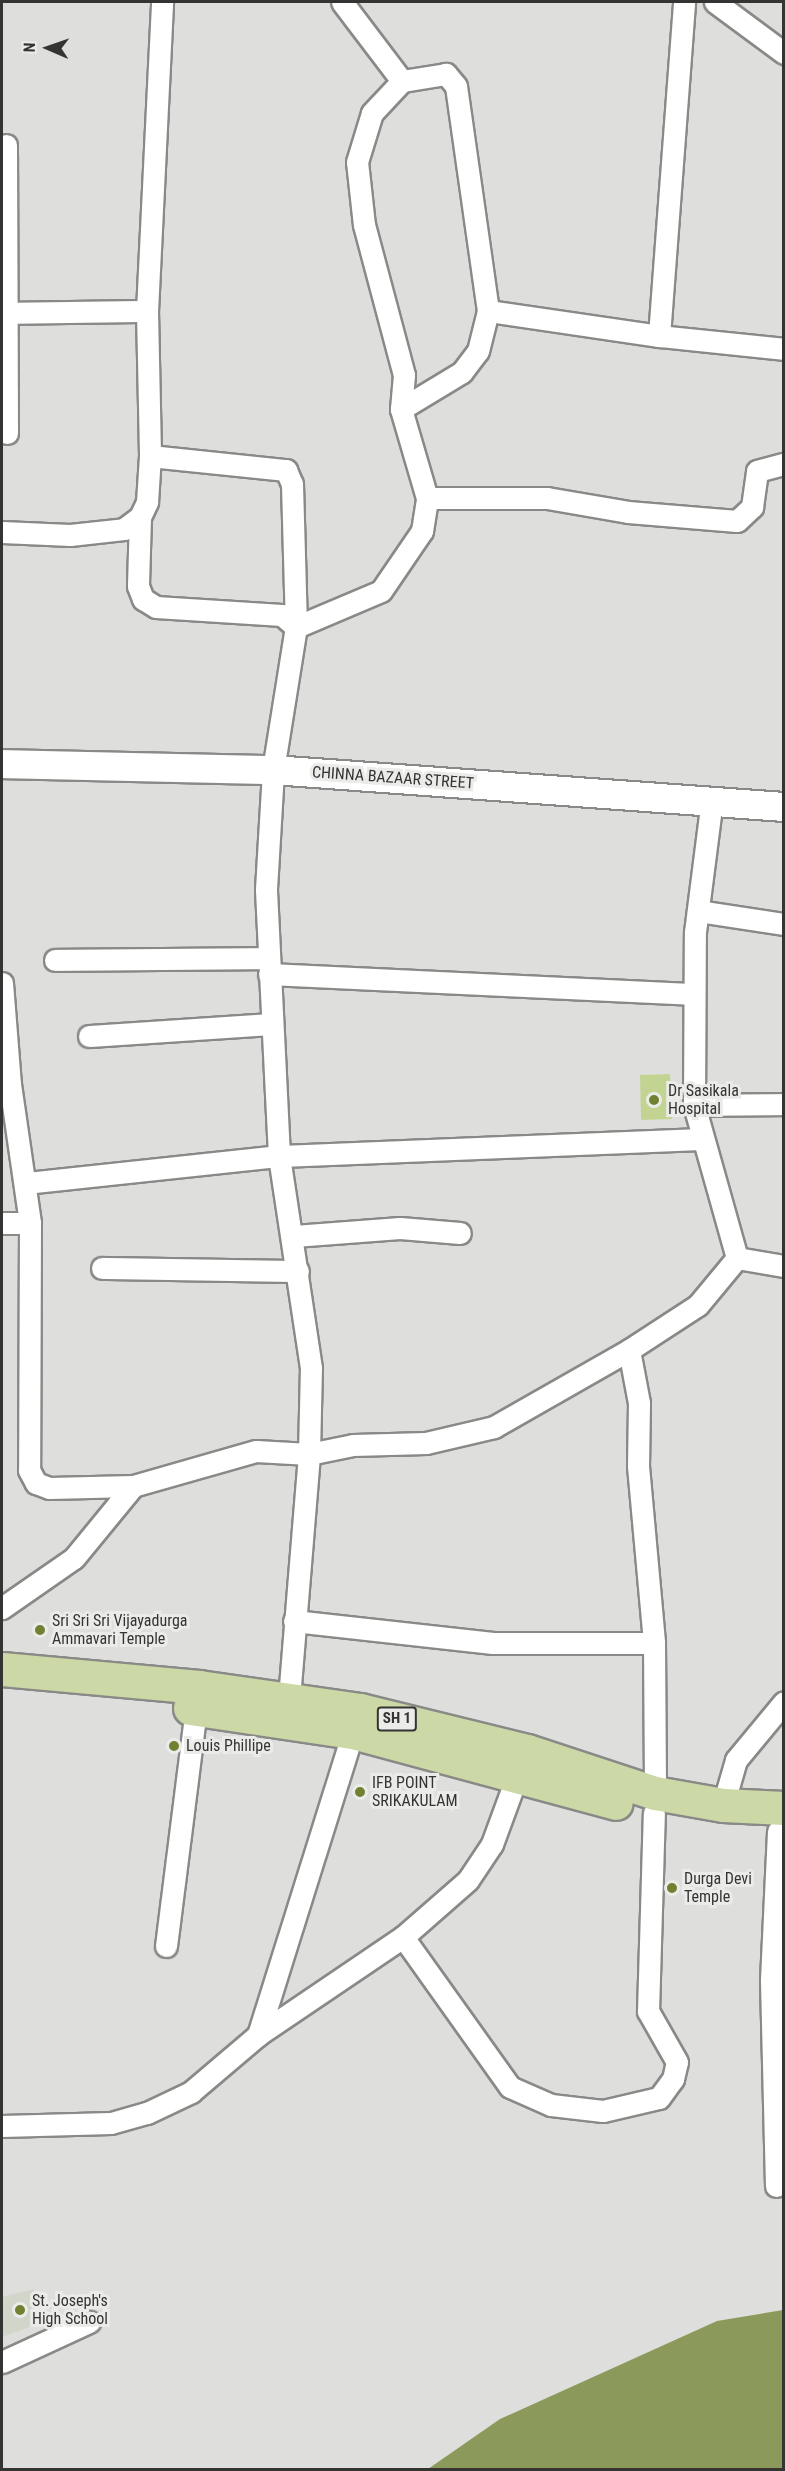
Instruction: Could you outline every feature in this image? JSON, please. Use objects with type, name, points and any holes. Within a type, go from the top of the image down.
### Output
[{"type":"main road","name":"SH 1","points":[[2,1670],[289,1698],[360,1710],[526,1751],[654,1803],[723,1805],[781,1823]]},
{"type":"main road","name":"SH 1","points":[[2,1689],[196,1708],[353,1732],[517,1776],[654,1803],[781,1823]]},
{"type":"street","points":[[162,2],[147,311],[150,456],[147,502],[140,517],[138,586],[143,599],[156,607],[282,615],[296,627]]},
{"type":"street","points":[[342,2],[402,81]]},
{"type":"street","points":[[659,336],[684,2]]},
{"type":"street","points":[[715,2],[783,53]]},
{"type":"street","points":[[296,627],[381,591],[422,531],[426,498],[401,409],[404,375],[364,225],[357,162],[372,113],[402,81],[446,74],[456,86],[488,311],[478,351],[462,372],[401,409]]},
{"type":"street","points":[[6,145],[7,433]]},
{"type":"street","points":[[5,314],[147,311]]},
{"type":"street","points":[[488,311],[659,336],[783,349]]},
{"type":"street","points":[[150,456],[286,470],[292,484],[296,627],[273,770],[266,889],[279,1156],[294,1236],[311,1368],[309,1454],[289,1698]]},
{"type":"street","points":[[426,498],[547,498],[628,512],[737,521],[752,507],[757,471],[783,464]]},
{"type":"street","points":[[2,532],[70,535],[124,528],[140,517]]},
{"type":"street","name":"CHINNA BAZAAR STREET","points":[[2,764],[273,770],[712,800],[783,807]]},
{"type":"street","points":[[712,800],[698,911],[691,994],[694,1106],[737,1258]]},
{"type":"street","points":[[698,911],[783,924]]},
{"type":"street","points":[[55,960],[268,966],[691,994]]},
{"type":"street","points":[[2,983],[6,1084],[26,1183],[30,1223],[29,1470],[36,1483],[49,1488],[134,1486],[256,1451],[309,1454],[353,1445],[426,1443],[494,1427],[629,1350],[698,1305],[737,1258]]},
{"type":"street","points":[[89,1035],[272,1024]]},
{"type":"street","points":[[694,1106],[783,1104]]},
{"type":"street","points":[[26,1183],[279,1156],[703,1139]]},
{"type":"street","points":[[2,1223],[30,1223]]},
{"type":"street","points":[[294,1236],[400,1228],[460,1233]]},
{"type":"street","points":[[737,1258],[783,1266]]},
{"type":"street","points":[[102,1268],[298,1271]]},
{"type":"street","points":[[403,1937],[510,2087],[551,2105],[603,2111],[659,2098],[677,2062],[648,2011],[654,1803],[654,1644],[638,1466],[639,1404],[629,1350]]},
{"type":"street","points":[[2,1608],[74,1558],[134,1486]]},
{"type":"street","points":[[294,1620],[493,1643],[654,1644]]},
{"type":"street","points":[[723,1805],[736,1760],[783,1702]]},
{"type":"street","points":[[166,1946],[196,1708]]},
{"type":"street","points":[[258,2035],[353,1732]]},
{"type":"street","points":[[2,2126],[80,2127],[147,2113],[191,2092],[258,2035],[403,1937],[468,1880],[492,1844],[517,1776]]},
{"type":"street","points":[[776,2186],[771,1980],[781,1823]]},
{"type":"street","points":[[2,2362],[89,2322]]},
{"type":"shaded area","name":"St. Joseph's High School","points":[[34,2289],[41,2323],[2,2337],[2,2297]]},
{"type":"shaded area","points":[[783,2310],[783,2469],[428,2469],[500,2419],[717,2321]]},
{"type":"building","points":[[670,1074],[672,1119],[641,1120],[640,1075]]},
{"type":"place","name":"Dr Sasikala Hospital","points":[[654,1100]]},
{"type":"place","name":"Sri Sri Sri Vijayadurga Ammavari Temple","points":[[40,1630]]},
{"type":"place","name":"Louis Phillipe","points":[[174,1746]]},
{"type":"place","name":"IFB POINT SRIKAKULAM","points":[[360,1792]]},
{"type":"place","name":"Durga Devi Temple","points":[[672,1888]]},
{"type":"place","name":"St. Joseph's High School","points":[[20,2310]]}]
